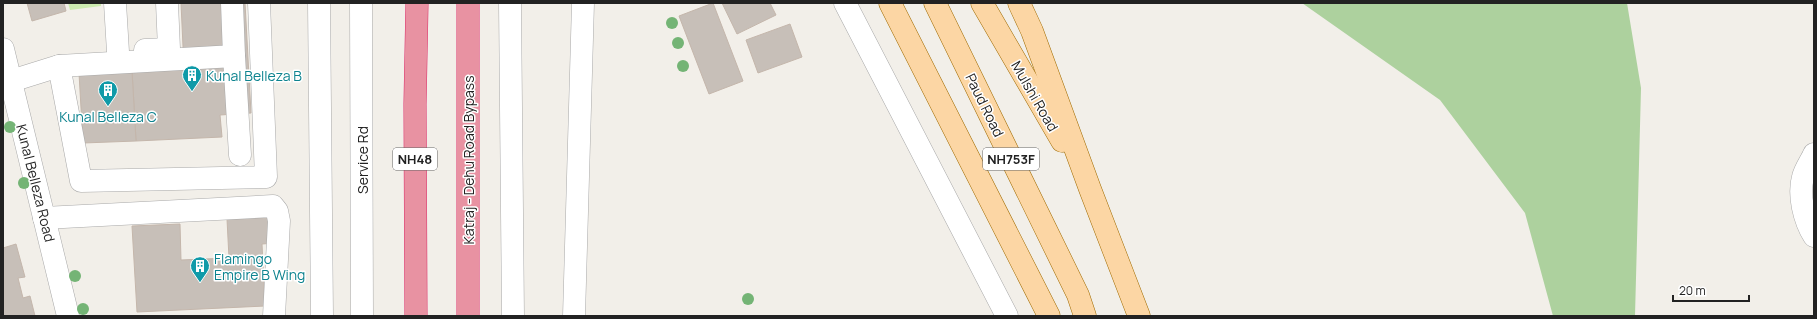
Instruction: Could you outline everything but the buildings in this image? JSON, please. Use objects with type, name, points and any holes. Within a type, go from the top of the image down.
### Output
[{"type":"highway","name":"NH48","points":[[416,316],[415,104],[417,3]]},
{"type":"highway","name":"Katraj - Dehu Road Bypass","points":[[468,3],[468,316]]},
{"type":"main road","points":[[890,3],[1049,316]]},
{"type":"main road","name":"Paud Road","points":[[935,3],[1078,295],[1085,316]]},
{"type":"main road","name":"Mulshi Road","points":[[982,3],[1003,42],[1090,189]]},
{"type":"main road","points":[[1019,3],[1032,31],[1090,189],[1139,316]]},
{"type":"street","points":[[115,3],[118,52]]},
{"type":"street","points":[[78,54],[169,49],[167,3]]},
{"type":"street","points":[[232,3],[240,155]]},
{"type":"street","points":[[59,66],[81,181],[266,177],[259,3]]},
{"type":"street","points":[[319,3],[322,316]]},
{"type":"street","name":"Service Rd","points":[[361,3],[362,316]]},
{"type":"street","points":[[510,3],[513,316]]},
{"type":"street","points":[[574,316],[583,3]]},
{"type":"street","points":[[845,3],[1007,316]]},
{"type":"street","name":"Kunal Belleza Road","points":[[3,49],[68,316]]},
{"type":"street","points":[[11,81],[59,66],[234,56]]},
{"type":"street","points":[[1814,154],[1803,178],[1802,200],[1810,228],[1814,236]]},
{"type":"street","points":[[93,171],[266,167]]},
{"type":"street","points":[[44,218],[273,206],[277,211],[279,221],[274,316]]},
{"type":"green space","points":[[68,3],[101,3],[101,6],[70,10]]},
{"type":"green space","points":[[1302,3],[1627,3],[1641,88],[1635,316],[1553,316],[1525,213],[1440,100]]},
{"type":"place","name":"Kunal Belleza B","points":[[192,92]]},
{"type":"place","name":"Kunal Belleza C","points":[[108,107]]},
{"type":"place","name":"Flamingo Empire B Wing","points":[[200,283]]}]
